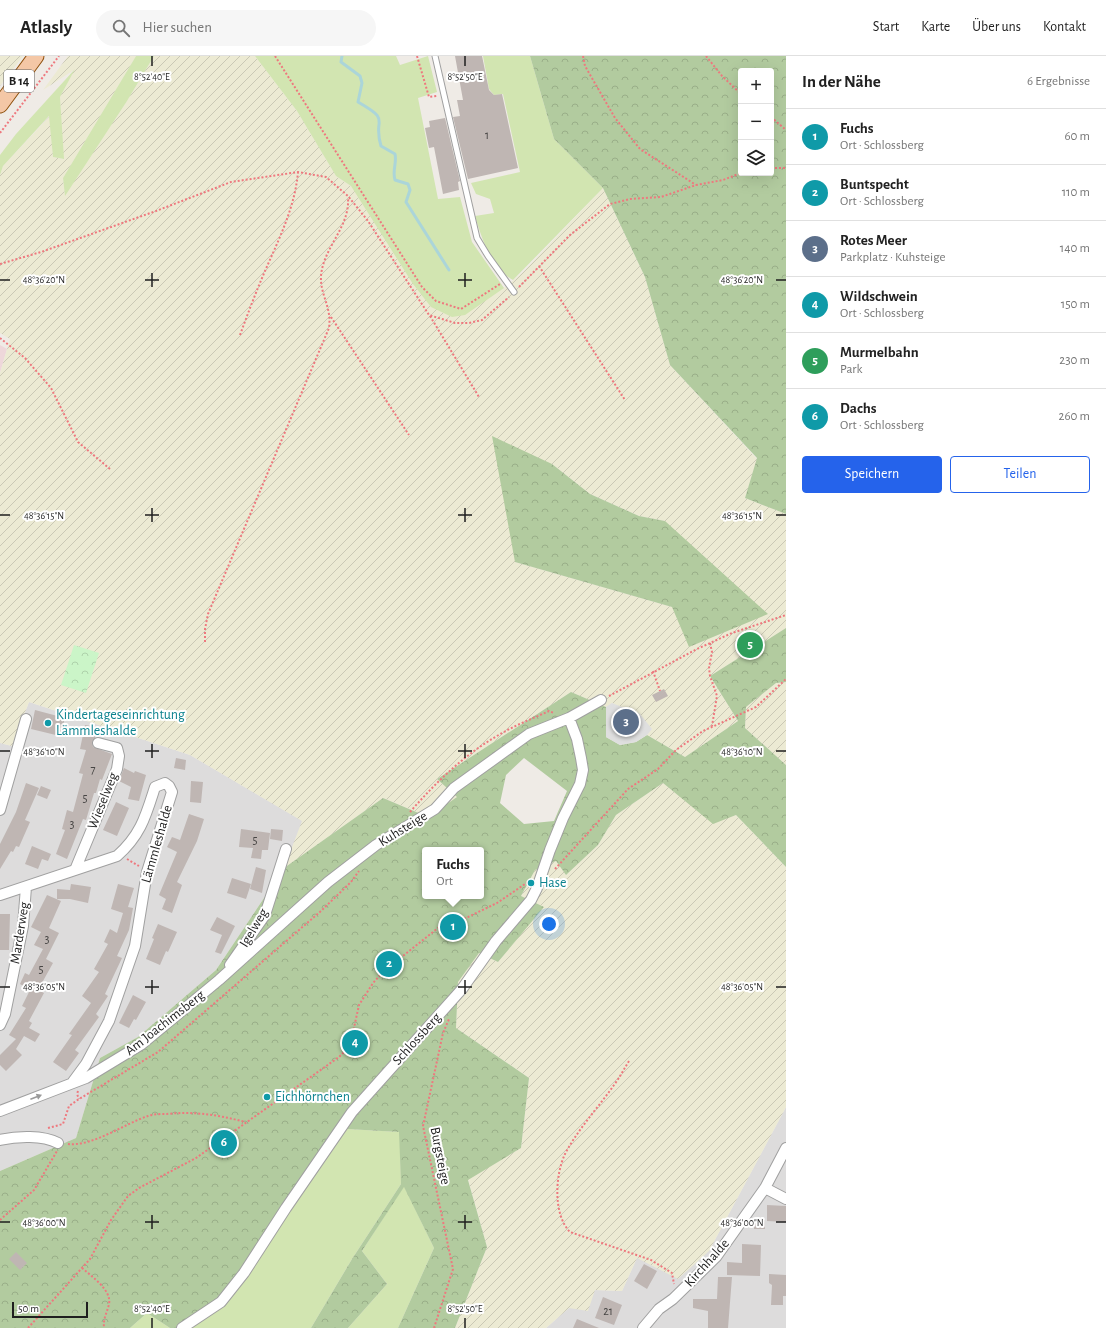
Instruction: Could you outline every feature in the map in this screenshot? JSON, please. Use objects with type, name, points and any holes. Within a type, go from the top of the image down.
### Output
[{"type":"main road","name":"B 14","points":[[0,105],[36,56]]},
{"type":"street","name":"Kuhsteige","points":[[219,980],[328,882],[376,845],[435,809],[454,788],[529,734],[569,718],[601,700]]},
{"type":"street","name":"Schlossberg","points":[[182,1328],[221,1302],[235,1285],[352,1112],[462,989],[496,941],[531,900],[543,874],[552,844],[580,784],[582,770],[578,738],[569,718]]},
{"type":"street","points":[[0,810],[26,719]]},
{"type":"street","name":"Wieselweg","points":[[75,870],[116,768],[119,756],[117,748],[98,743]]},
{"type":"street","name":"Lämmleshalde","points":[[0,895],[119,854],[129,846],[142,827],[155,786],[165,783],[169,786],[172,792],[147,872],[134,946],[109,1021],[86,1064],[72,1083]]},
{"type":"street","name":"Igelweg","points":[[219,980],[265,915],[286,849]]},
{"type":"street","name":"Marderweg","points":[[0,1025],[5,1014],[23,926],[26,887]]},
{"type":"street","name":"Am Joachimsberg","points":[[0,1111],[86,1078],[142,1044],[219,980]]},
{"type":"street","points":[[0,1140],[10,1138],[39,1138],[58,1143]]},
{"type":"street","name":"Kirchhalde","points":[[643,1328],[659,1309],[673,1299],[716,1257],[765,1188],[786,1148]]},
{"type":"street","points":[[765,1188],[786,1199]]},
{"type":"lane","points":[[435,56],[477,238],[514,292]]},
{"type":"path","points":[[0,133],[59,56]]},
{"type":"path","points":[[275,56],[422,287],[436,301],[460,309],[506,280]]},
{"type":"path","points":[[417,56],[429,97],[444,94]]},
{"type":"path","points":[[584,56],[585,66],[615,118],[640,149],[696,185]]},
{"type":"path","points":[[706,56],[722,76],[738,91]]},
{"type":"path","points":[[774,119],[786,130]]},
{"type":"path","points":[[774,168],[786,168]]},
{"type":"path","points":[[240,335],[258,286],[297,191],[298,172]]},
{"type":"path","points":[[0,264],[70,242],[231,182],[298,172],[326,177],[348,196],[368,220],[430,315],[479,397]]},
{"type":"path","points":[[430,315],[455,323],[469,323],[482,320],[514,292],[570,235],[610,204],[630,199],[661,197],[696,185],[723,180],[738,174]]},
{"type":"path","points":[[348,196],[348,208],[344,222],[326,258],[321,276],[323,292],[330,316],[409,436]]},
{"type":"path","points":[[539,266],[625,400]]},
{"type":"path","points":[[205,642],[205,629],[208,614],[329,328],[330,316]]},
{"type":"path","points":[[0,338],[25,358],[51,388],[78,442],[110,469]]},
{"type":"path","points":[[601,700],[653,671],[710,643],[786,615]]},
{"type":"path","points":[[710,643],[712,652],[709,668],[710,676],[717,696],[712,726]]},
{"type":"path","points":[[653,671],[660,691]]},
{"type":"path","points":[[28,1328],[90,1259],[111,1220],[128,1196],[196,1158],[339,1057],[350,1046],[360,1005],[373,983],[406,951],[438,928],[468,917],[497,903],[536,877],[552,872],[628,789],[658,769],[676,750],[712,726],[756,707],[786,679]]},
{"type":"path","points":[[406,817],[452,767],[482,745],[505,731],[549,711],[569,718]]},
{"type":"path","points":[[119,854],[147,872]]},
{"type":"path","name":"Burgsteige","points":[[434,1328],[453,1269],[423,1126],[443,1033],[451,1016]]},
{"type":"path","points":[[629,1061],[615,1084],[578,1132],[564,1156],[559,1180],[557,1206],[564,1226],[570,1232],[651,1260],[672,1273],[675,1282],[673,1299]]},
{"type":"path","points":[[0,1220],[34,1190],[58,1150],[58,1143],[73,1145],[101,1137],[149,1115],[189,1111],[219,1115],[245,1122]]},
{"type":"path","points":[[82,1268],[106,1291],[110,1303],[103,1320],[104,1328]]},
{"type":"shaded area","points":[[0,56],[23,56],[0,86]]},
{"type":"shaded area","points":[[68,56],[136,56],[63,178],[65,195],[127,101],[154,56],[255,56],[297,111],[336,176],[504,288],[523,272],[603,188],[645,277],[670,365],[757,459],[745,498],[786,514],[786,628],[710,676],[738,721],[685,757],[647,735],[652,729],[612,703],[606,707],[571,692],[437,779],[458,797],[428,817],[383,798],[284,868],[302,821],[190,755],[29,702],[12,746],[0,743],[0,373],[10,339],[0,333],[0,175],[3,166],[50,116],[53,157],[63,159],[60,97],[74,70],[43,90]],"holes":[[[552,464],[590,494],[639,516],[665,521],[672,607],[515,562]]]},
{"type":"shaded area","points":[[0,345],[7,349],[0,373]]},
{"type":"shaded area","points":[[786,682],[786,765],[745,728],[746,707],[776,683]]},
{"type":"shaded area","points":[[29,702],[190,755],[303,821],[284,868],[216,970],[138,1037],[100,1058],[76,1138],[0,1171],[0,743],[12,746]]},
{"type":"shaded area","points":[[612,703],[640,714],[652,729],[647,735],[636,742],[620,745],[606,737],[606,707]]},
{"type":"shaded area","points":[[663,783],[713,823],[736,815],[786,867],[786,1107],[709,1251],[678,1279],[637,1258],[622,1291],[595,1290],[588,1311],[569,1308],[546,1328],[455,1328],[487,1247],[468,1179],[521,1148],[529,1078],[456,1028],[458,982],[479,953],[498,962],[543,907],[521,896],[535,870],[556,861],[566,875],[598,845],[616,815]]},
{"type":"shaded area","points":[[786,1107],[786,1328],[546,1328],[569,1308],[595,1290],[622,1291],[637,1258],[709,1251]]},
{"type":"green space","points":[[136,56],[154,56],[127,101],[65,196],[63,178]]},
{"type":"green space","points":[[255,56],[396,56],[400,65],[428,56],[437,92],[418,98],[438,199],[460,197],[472,242],[504,288],[465,315],[452,317],[431,307],[413,284],[351,186],[336,176],[297,111]]},
{"type":"green space","points":[[483,56],[530,56],[554,139],[603,188],[513,280],[505,275],[493,261],[484,243],[475,216],[494,213],[490,199],[476,194],[471,183],[520,172],[503,94],[494,95],[489,89]]},
{"type":"green space","points":[[530,56],[786,56],[786,514],[745,498],[757,458],[670,365],[645,277],[603,188],[554,139]]},
{"type":"green space","points":[[75,69],[60,97],[64,159],[53,157],[49,116],[3,166],[0,175],[0,155],[16,134]]},
{"type":"green space","points":[[492,436],[552,464],[590,494],[639,516],[665,521],[768,614],[689,647],[672,607],[515,562]]},
{"type":"green space","points":[[786,628],[786,682],[776,683],[746,707],[745,728],[786,765],[786,867],[736,815],[713,824],[663,783],[616,815],[598,845],[566,875],[556,861],[535,870],[521,896],[544,907],[498,962],[479,953],[458,982],[456,1028],[529,1078],[521,1148],[468,1180],[487,1247],[455,1328],[398,1328],[434,1248],[404,1187],[362,1251],[387,1284],[348,1328],[311,1328],[352,1259],[401,1184],[399,1132],[347,1129],[226,1300],[187,1328],[170,1328],[147,1313],[130,1328],[0,1328],[0,1171],[76,1138],[100,1058],[138,1037],[216,970],[284,868],[383,798],[428,817],[457,797],[437,779],[571,692],[606,707],[606,737],[620,745],[636,742],[647,735],[685,757],[738,721],[710,676]],"holes":[[[524,758],[567,791],[554,821],[524,824],[500,803],[506,775]]]},
{"type":"green space","points":[[74,645],[99,653],[86,693],[61,685]]},
{"type":"green space","points":[[347,1129],[400,1132],[401,1184],[352,1259],[311,1328],[187,1328],[258,1258]]},
{"type":"green space","points":[[404,1186],[434,1248],[398,1328],[348,1328],[387,1284],[362,1251]]},
{"type":"green space","points":[[147,1313],[170,1328],[130,1328]]},
{"type":"building","points":[[455,56],[482,56],[489,90],[494,95],[502,94],[518,168],[468,179],[453,117],[460,116],[457,100],[463,100]]},
{"type":"building","points":[[445,118],[460,181],[458,182],[459,190],[443,194],[434,147],[429,148],[425,128],[430,127],[429,121]]},
{"type":"building","points":[[664,689],[668,696],[656,702],[652,695]]},
{"type":"building","name":"Kindertageseinrichtung Lämmleshalde","points":[[35,710],[65,718],[60,736],[31,729]]},
{"type":"building","points":[[85,725],[97,727],[95,738],[92,742],[93,747],[112,754],[102,780],[100,779],[96,793],[94,793],[86,820],[83,819],[67,859],[56,854],[65,830],[62,829],[67,810],[73,812],[83,774],[79,773],[86,750],[80,749]]},
{"type":"building","points":[[176,758],[186,760],[185,770],[174,768]]},
{"type":"building","points":[[124,768],[134,773],[135,771],[146,775],[139,801],[128,799],[131,787],[119,781]]},
{"type":"building","points":[[191,781],[203,782],[201,803],[190,802]]},
{"type":"building","points":[[26,783],[39,788],[25,820],[30,822],[19,847],[16,846],[13,852],[11,851],[0,869],[0,844],[16,812]]},
{"type":"building","points":[[41,786],[51,790],[47,799],[37,795]]},
{"type":"building","points":[[116,802],[129,808],[117,836],[103,830]]},
{"type":"building","points":[[189,814],[204,819],[197,841],[177,882],[182,885],[172,913],[162,909],[166,899],[159,895],[177,852],[167,847],[172,837],[180,840]]},
{"type":"building","points":[[241,829],[270,833],[268,850],[262,850],[261,859],[251,858],[253,848],[239,847]]},
{"type":"building","points":[[271,829],[283,830],[282,841],[270,839]]},
{"type":"building","points":[[32,846],[51,854],[48,861],[42,859],[38,869],[25,864]]},
{"type":"building","points":[[256,867],[266,870],[262,893],[250,889]]},
{"type":"building","points":[[232,878],[251,884],[246,899],[227,893]]},
{"type":"building","points":[[71,884],[91,887],[88,903],[70,899],[57,899],[57,889],[70,890]]},
{"type":"building","points":[[118,884],[134,888],[128,907],[133,908],[129,930],[117,956],[122,958],[105,994],[108,996],[96,1014],[99,1017],[75,1050],[79,1053],[66,1071],[53,1062],[72,1035],[69,1034],[91,1003],[82,996],[99,972],[94,969],[108,944],[104,942],[110,929],[117,933],[123,913],[111,909]]},
{"type":"building","points":[[47,895],[61,901],[49,928],[59,933],[46,959],[53,963],[38,990],[44,993],[29,1021],[32,1023],[29,1028],[40,1034],[35,1042],[24,1036],[16,1049],[22,1055],[6,1071],[0,1065],[0,1055],[16,1039],[9,1035],[26,1008],[22,1006],[30,990],[20,984],[25,973],[29,975],[43,949],[34,945],[41,932],[31,927]]},
{"type":"building","points":[[0,914],[10,914],[9,950],[0,950]]},
{"type":"building","points":[[217,917],[235,926],[221,954],[215,952],[222,935],[210,930]]},
{"type":"building","points":[[158,924],[177,932],[160,965],[146,959]]},
{"type":"building","points":[[133,995],[146,1002],[136,1020],[134,1019],[129,1028],[119,1023]]},
{"type":"building","points":[[767,1205],[786,1206],[786,1222],[767,1221]]},
{"type":"building","points":[[755,1220],[765,1220],[765,1229],[754,1229]]},
{"type":"building","points":[[742,1244],[761,1245],[760,1276],[727,1275],[727,1262],[742,1263]]},
{"type":"building","points":[[16,1252],[27,1263],[20,1270],[9,1259]]},
{"type":"building","points":[[644,1264],[657,1271],[647,1289],[634,1281]]},
{"type":"building","points":[[769,1274],[786,1275],[786,1296],[783,1296],[783,1305],[771,1305],[772,1285],[769,1283]]},
{"type":"building","points":[[718,1277],[732,1277],[728,1328],[708,1328],[708,1311],[693,1308],[693,1299],[717,1299]]},
{"type":"building","points":[[603,1297],[622,1305],[614,1325],[595,1318]]},
{"type":"building","points":[[577,1319],[599,1328],[573,1328]]},
{"type":"waterway","points":[[342,56],[341,62],[360,76],[362,83],[358,102],[369,108],[378,117],[381,146],[395,154],[395,180],[408,184],[410,190],[406,202],[449,270]]},
{"type":"place","name":"Murmelbahn","points":[[750,645]]},
{"type":"place","name":"Rotes Meer","points":[[626,722]]},
{"type":"place","name":"Kindertageseinrichtung Lämmleshalde","points":[[48,723]]},
{"type":"place","name":"Hase","points":[[531,883]]},
{"type":"place","name":"Fuchs","points":[[453,927]]},
{"type":"place","name":"Buntspecht","points":[[389,964]]},
{"type":"place","name":"Wildschwein","points":[[355,1043]]},
{"type":"place","name":"Eichhörnchen","points":[[267,1097]]},
{"type":"place","name":"Dachs","points":[[224,1143]]}]
